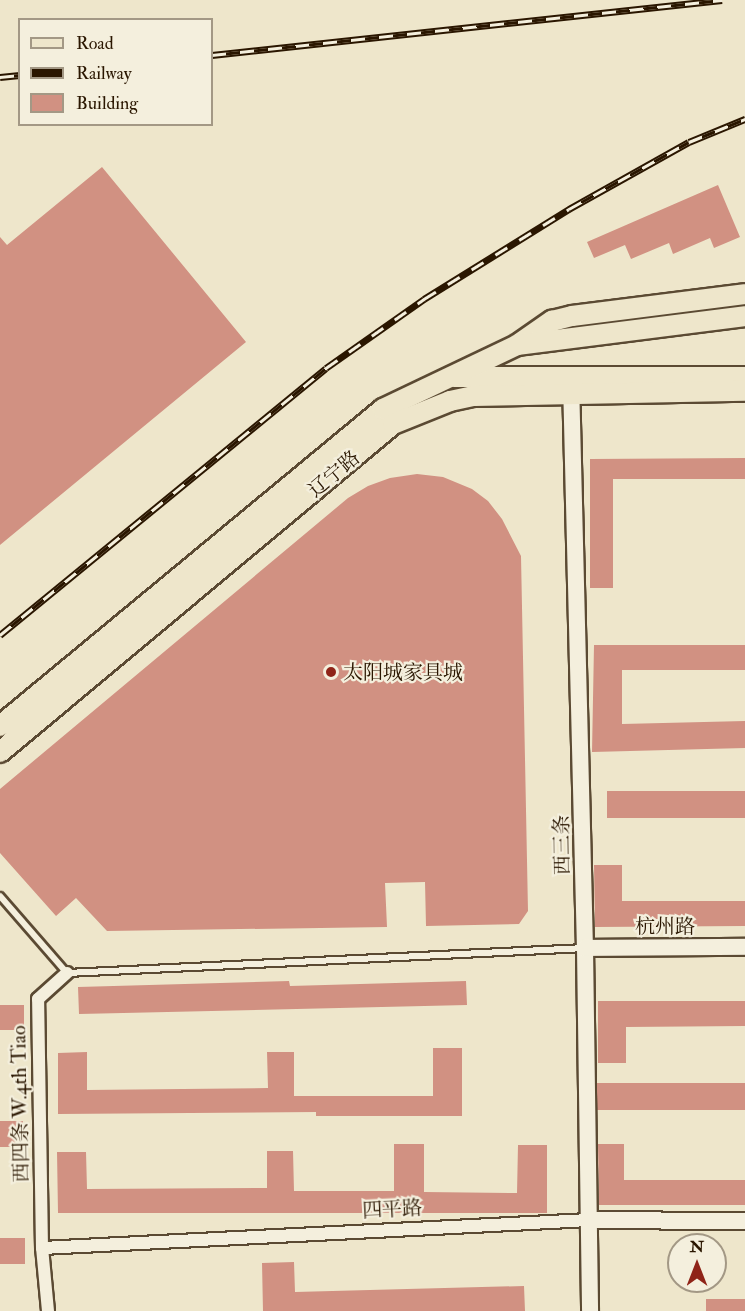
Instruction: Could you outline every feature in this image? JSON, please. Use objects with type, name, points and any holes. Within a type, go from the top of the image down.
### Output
[{"type":"main road","points":[[446,377],[517,345],[546,324],[572,316],[745,294]]},
{"type":"main road","points":[[517,345],[745,316]]},
{"type":"main road","name":"辽宁路","points":[[0,752],[393,424],[450,401],[474,396],[571,386],[745,376]]},
{"type":"main road","name":"辽宁路","points":[[0,726],[383,409],[446,377],[571,386],[745,391]]},
{"type":"street","name":"西三条","points":[[571,386],[585,948],[590,1311]]},
{"type":"street","name":"杭州路","points":[[585,948],[745,947]]},
{"type":"street","name":"西四条 W.4th Tiao","points":[[48,1311],[42,1248],[38,999],[67,972]]},
{"type":"street","name":"四平路","points":[[42,1248],[589,1220],[745,1221]]},
{"type":"lane","points":[[0,896],[67,972],[585,948]]},
{"type":"building","points":[[102,167],[246,342],[0,545],[0,237],[7,245]]},
{"type":"building","points":[[718,185],[740,237],[714,248],[710,238],[673,254],[669,243],[631,259],[625,245],[594,258],[587,242]]},
{"type":"building","points":[[745,458],[745,479],[613,479],[613,588],[590,588],[590,459]]},
{"type":"building","name":"太阳城家具城","points":[[417,474],[443,477],[472,489],[488,501],[502,519],[521,556],[528,911],[519,924],[426,926],[425,882],[385,883],[387,927],[107,931],[76,898],[56,916],[0,853],[0,789],[348,498],[368,486],[390,478]]},
{"type":"building","points":[[594,645],[745,645],[745,670],[622,670],[622,724],[745,721],[745,748],[592,752]]},
{"type":"building","points":[[607,791],[745,791],[745,818],[607,818]]},
{"type":"building","points":[[594,865],[622,865],[622,901],[745,901],[745,926],[595,927]]},
{"type":"building","points":[[289,981],[290,986],[466,981],[467,1005],[79,1014],[78,987]]},
{"type":"building","points":[[598,1001],[745,1001],[745,1026],[626,1027],[626,1063],[598,1063]]},
{"type":"building","points":[[0,1005],[24,1005],[24,1030],[0,1030]]},
{"type":"building","points":[[433,1048],[462,1048],[462,1116],[316,1116],[316,1112],[58,1114],[58,1053],[87,1052],[87,1090],[268,1088],[267,1052],[294,1052],[294,1096],[433,1096]]},
{"type":"building","points":[[597,1083],[745,1083],[745,1110],[597,1110]]},
{"type":"building","points":[[0,1121],[23,1121],[23,1147],[0,1147]]},
{"type":"building","points":[[394,1144],[424,1144],[424,1192],[517,1193],[518,1145],[547,1145],[547,1213],[58,1213],[57,1152],[86,1152],[87,1189],[267,1188],[267,1151],[293,1151],[294,1191],[394,1191]]},
{"type":"building","points":[[598,1144],[624,1144],[624,1180],[745,1180],[745,1205],[599,1205]]},
{"type":"building","points":[[0,1238],[25,1238],[25,1264],[0,1264]]},
{"type":"building","points":[[294,1262],[295,1292],[524,1286],[525,1311],[263,1311],[262,1263]]},
{"type":"building","points":[[706,1299],[745,1299],[745,1311],[706,1311]]},
{"type":"railway","points":[[213,55],[722,0]]},
{"type":"railway","points":[[0,77],[18,75]]},
{"type":"railway","points":[[0,635],[326,368],[424,299],[569,209],[689,142],[745,119]]},
{"type":"place","name":"太阳城家具城","points":[[331,672]]}]
